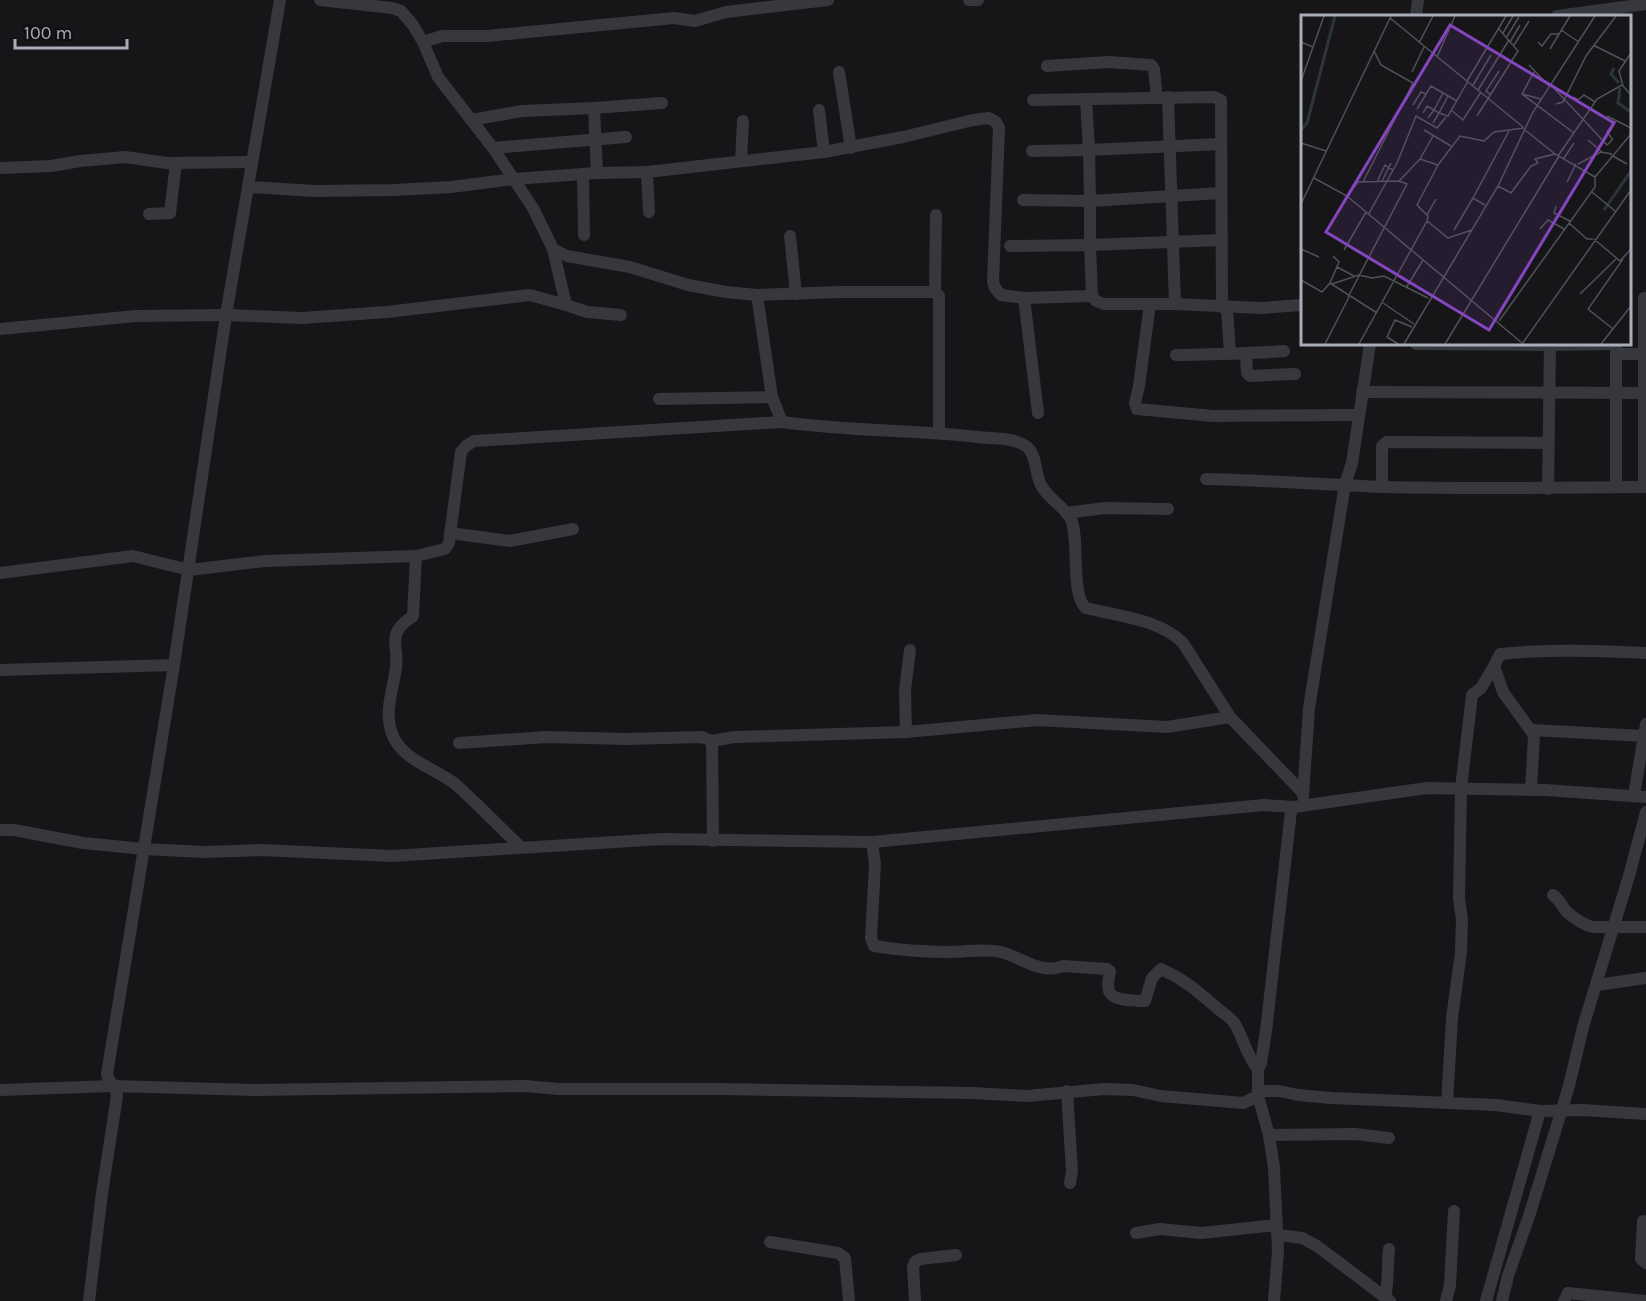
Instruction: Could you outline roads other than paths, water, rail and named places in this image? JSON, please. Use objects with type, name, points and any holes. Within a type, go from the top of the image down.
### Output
[{"type":"street","points":[[89,1301],[117,1096],[117,1091],[108,1080],[107,1074],[189,570],[226,315],[280,0]]},
{"type":"street","points":[[320,0],[392,8],[401,11],[413,25],[438,77],[493,148],[533,208],[553,249],[566,305]]},
{"type":"street","points":[[423,42],[442,36],[487,36],[674,18],[695,21],[726,12],[828,0]]},
{"type":"street","points":[[969,0],[978,0]]},
{"type":"street","points":[[1416,15],[1418,0]]},
{"type":"street","points":[[1564,15],[1646,4]]},
{"type":"street","points":[[1047,66],[1109,62],[1151,65],[1154,69],[1162,98],[1170,147],[1175,304]]},
{"type":"street","points":[[839,72],[851,147]]},
{"type":"street","points":[[1033,100],[1214,97],[1221,100],[1221,240],[1230,353]]},
{"type":"street","points":[[1086,99],[1092,296],[1096,301],[1104,304],[1175,304],[1261,308],[1301,305]]},
{"type":"street","points":[[471,120],[522,111],[662,103]]},
{"type":"street","points":[[594,108],[597,173]]},
{"type":"street","points":[[819,110],[824,152]]},
{"type":"street","points":[[248,187],[315,191],[395,190],[583,174],[647,172],[824,152],[903,137],[954,123],[989,118],[996,122],[999,128],[993,282],[995,288],[1001,295],[1024,298],[1092,296]]},
{"type":"street","points":[[741,161],[742,121]]},
{"type":"street","points":[[493,148],[626,137]]},
{"type":"street","points":[[1032,151],[1221,144]]},
{"type":"street","points":[[0,168],[51,166],[80,161],[125,158],[176,163],[252,162]]},
{"type":"street","points":[[149,214],[170,213],[176,163]]},
{"type":"street","points":[[647,172],[649,212]]},
{"type":"street","points":[[583,174],[584,235]]},
{"type":"street","points":[[1023,200],[1090,201],[1221,194]]},
{"type":"street","points":[[936,215],[935,292],[939,296],[939,433]]},
{"type":"street","points":[[790,236],[796,294]]},
{"type":"street","points":[[1010,246],[1221,240]]},
{"type":"street","points":[[553,249],[567,256],[630,267],[688,285],[726,292],[757,295],[935,292]]},
{"type":"street","points":[[0,329],[136,316],[226,315],[302,318],[387,312],[530,295],[587,312],[621,315]]},
{"type":"street","points":[[757,295],[772,397],[782,422]]},
{"type":"street","points":[[1024,298],[1038,414]]},
{"type":"street","points":[[1206,479],[1382,487],[1645,488],[1645,298]]},
{"type":"street","points":[[1150,304],[1135,403],[1137,409],[1213,416],[1359,415]]},
{"type":"street","points":[[1274,1301],[1277,1230],[1274,1168],[1258,1090],[1258,1069],[1262,1063],[1265,1042],[1291,811],[1300,801],[1310,708],[1345,484],[1352,463],[1370,345]]},
{"type":"street","points":[[1548,489],[1550,345]]},
{"type":"street","points":[[1616,345],[1616,488]]},
{"type":"street","points":[[1176,355],[1284,351]]},
{"type":"street","points":[[1246,354],[1247,373],[1250,376],[1295,374]]},
{"type":"street","points":[[1616,354],[1645,354]]},
{"type":"street","points":[[1362,392],[1645,393]]},
{"type":"street","points":[[659,399],[772,397]]},
{"type":"street","points":[[0,573],[133,556],[189,570],[265,561],[416,556],[445,549],[449,543],[461,452],[474,441],[782,422],[812,426],[939,433],[1011,441],[1027,447],[1032,454],[1039,483],[1046,494],[1070,518],[1082,605],[1086,608],[1161,627],[1174,634],[1183,643],[1230,717],[1300,801]]},
{"type":"street","points":[[1382,487],[1382,446],[1387,442],[1548,443]]},
{"type":"street","points":[[1065,513],[1105,508],[1168,509]]},
{"type":"street","points":[[450,533],[510,541],[573,529]]},
{"type":"street","points":[[416,556],[413,616],[396,633],[394,646],[396,664],[388,717],[393,735],[401,749],[453,783],[520,847]]},
{"type":"street","points":[[906,732],[905,690],[910,650]]},
{"type":"street","points":[[1447,1103],[1449,1057],[1461,952],[1462,920],[1459,898],[1461,788],[1472,695],[1481,688],[1500,654],[1574,651],[1646,653]]},
{"type":"street","points":[[0,670],[174,665]]},
{"type":"street","points":[[1494,666],[1503,692],[1534,735],[1531,790]]},
{"type":"street","points":[[459,743],[546,737],[626,739],[702,737],[712,741],[734,737],[906,732],[1037,720],[1167,727],[1230,717]]},
{"type":"street","points":[[0,830],[14,830],[83,843],[144,849],[204,852],[261,850],[392,856],[663,839],[872,842],[1427,788],[1531,790],[1640,796],[1644,730],[1532,730]]},
{"type":"street","points":[[712,741],[713,841]]},
{"type":"street","points":[[1502,1301],[1561,1110],[1646,812]]},
{"type":"street","points":[[872,842],[875,864],[871,938],[874,945],[897,950],[951,952],[978,949],[1003,952],[1036,966],[1107,969],[1110,971],[1110,994],[1120,999],[1145,1001],[1152,978],[1161,969],[1196,988],[1217,1009],[1230,1017],[1236,1024],[1252,1063],[1258,1069]]},
{"type":"street","points":[[1553,895],[1566,910],[1586,926],[1646,927]]},
{"type":"street","points":[[1597,984],[1646,978]]},
{"type":"street","points":[[0,1090],[113,1086],[254,1090],[525,1086],[558,1089],[720,1089],[1027,1096],[1104,1089],[1133,1090],[1161,1096],[1243,1103],[1258,1090],[1331,1098],[1496,1105],[1540,1111],[1646,1114]]},
{"type":"street","points":[[1067,1091],[1072,1171],[1070,1183]]},
{"type":"street","points":[[1486,1301],[1540,1111]]},
{"type":"street","points":[[1269,1136],[1355,1134],[1389,1138]]},
{"type":"street","points":[[1446,1301],[1450,1285],[1454,1211]]},
{"type":"street","points":[[1643,1221],[1641,1259],[1646,1263]]},
{"type":"street","points":[[1136,1233],[1160,1228],[1201,1233],[1277,1230],[1302,1238],[1317,1246],[1388,1299]]},
{"type":"street","points":[[770,1242],[838,1253],[845,1258],[849,1301]]},
{"type":"street","points":[[1388,1299],[1389,1249]]},
{"type":"street","points":[[915,1301],[913,1267],[915,1262],[920,1259],[956,1255]]},
{"type":"street","points":[[1564,1301],[1568,1293],[1646,1301]]}]
